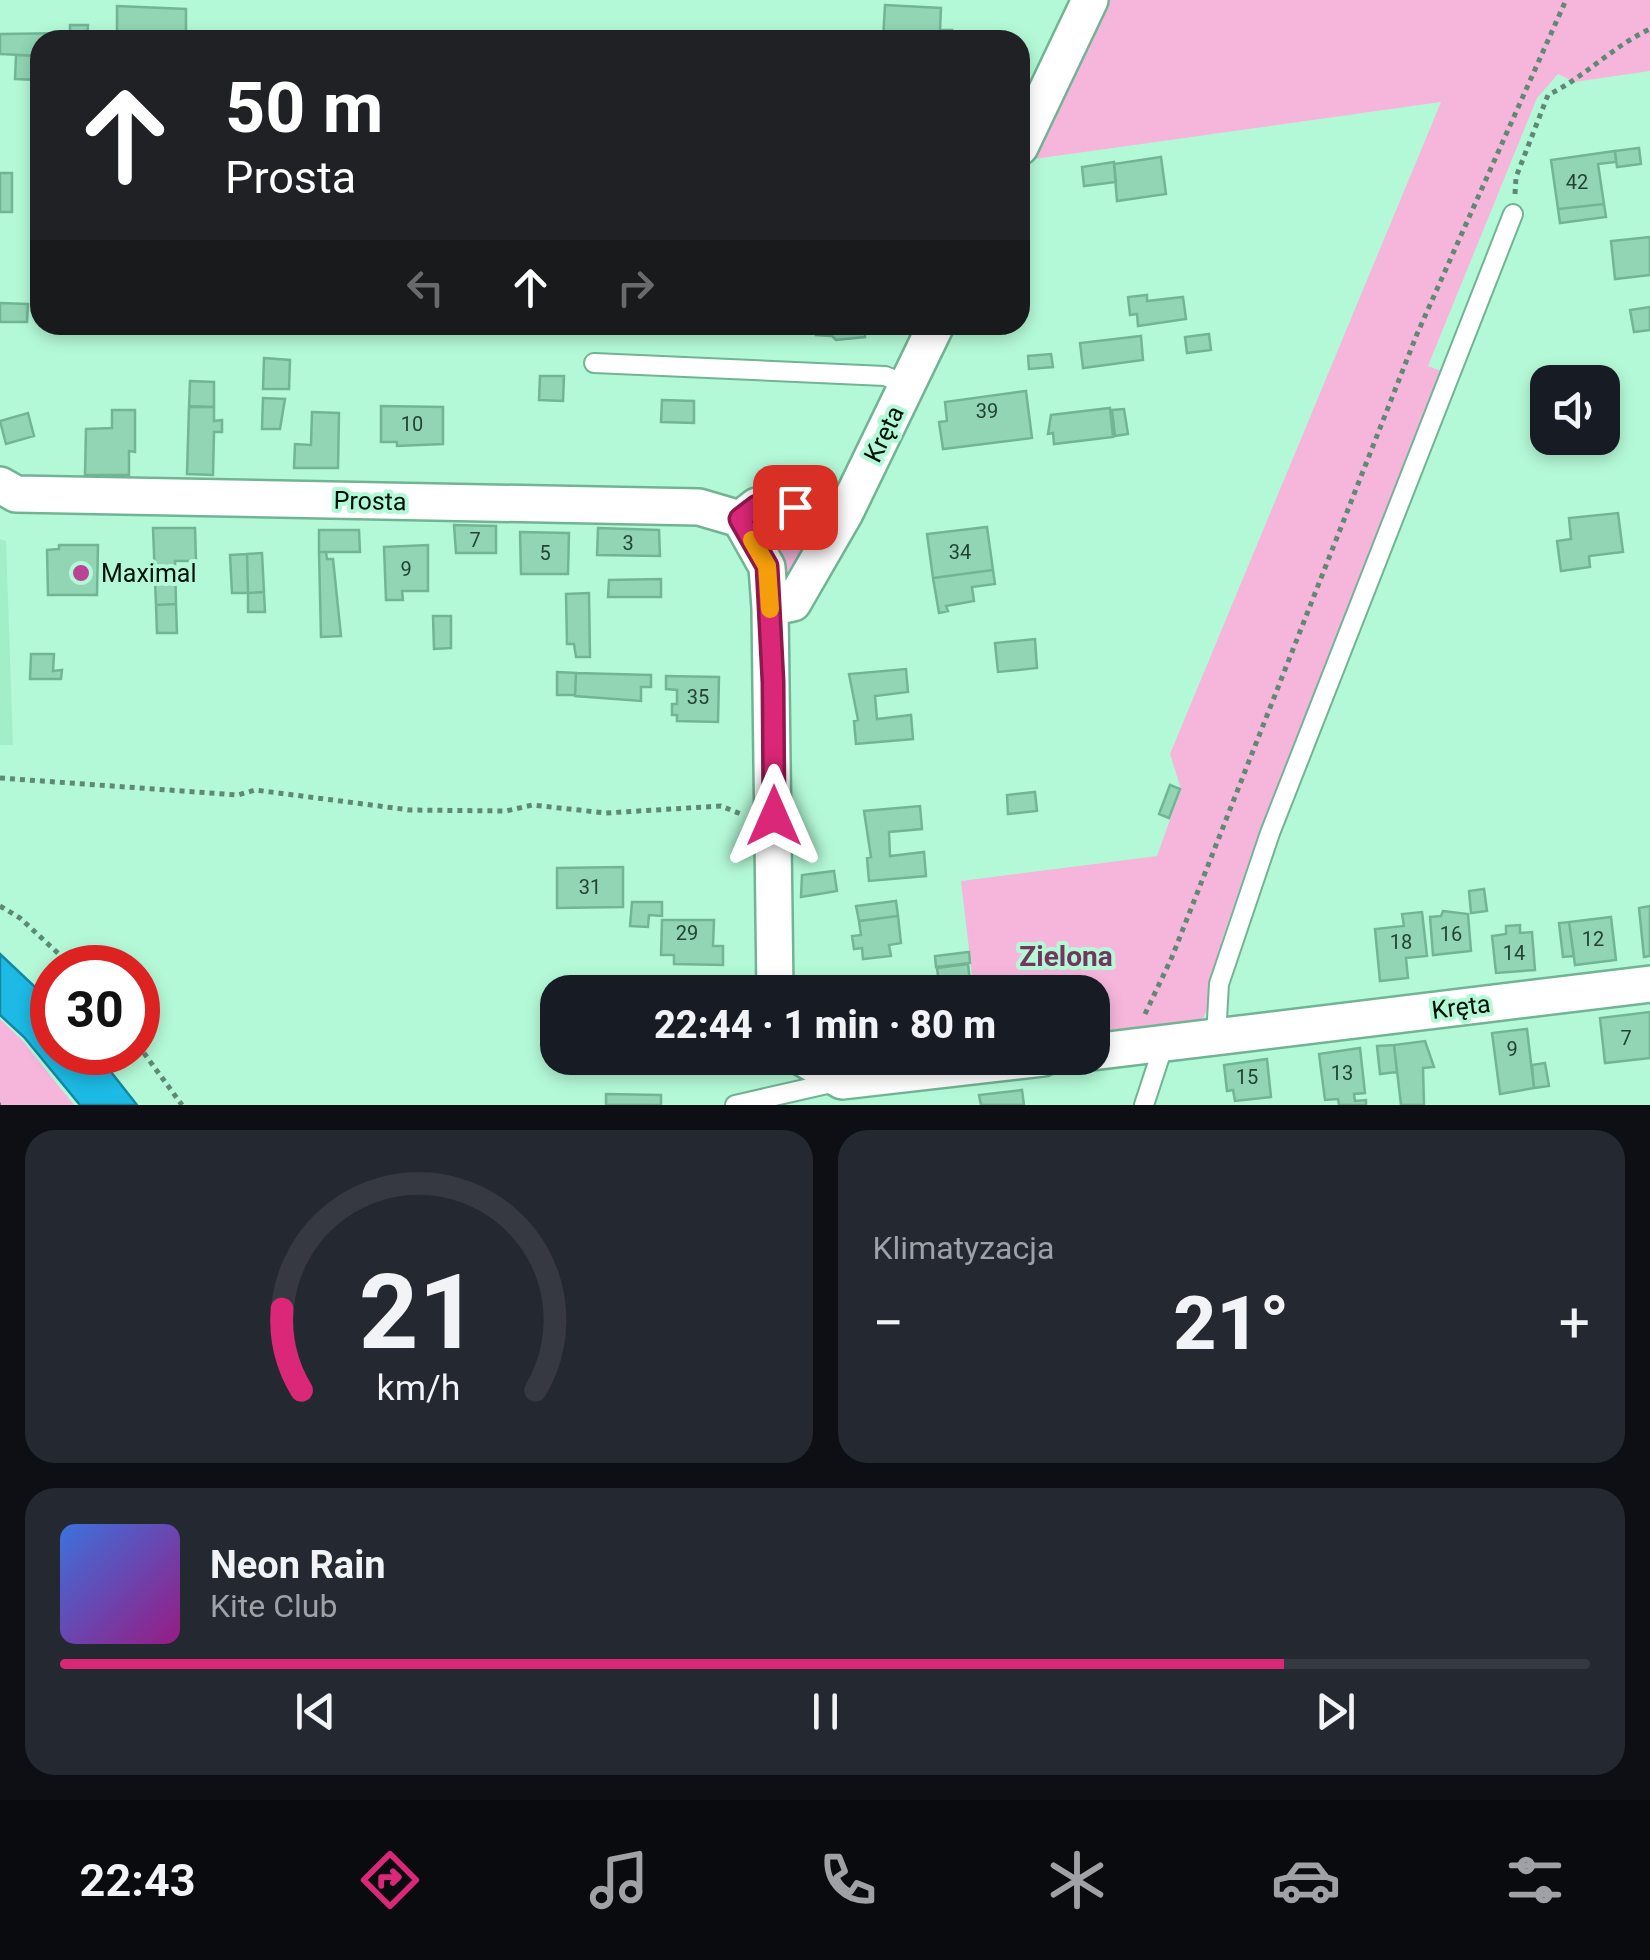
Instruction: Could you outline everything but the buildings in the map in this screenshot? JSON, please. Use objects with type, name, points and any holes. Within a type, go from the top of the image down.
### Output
[{"type":"street","points":[[1030,126],[1090,0]]},
{"type":"street","name":"Kręta","points":[[770,608],[793,603],[845,513],[931,335]]},
{"type":"street","name":"Prosta","points":[[1,489],[16,494],[699,507],[740,519],[757,506],[833,508],[845,513]]},
{"type":"street","points":[[740,519],[767,566],[775,975]]},
{"type":"street","name":"Kręta","points":[[1110,1047],[1152,1034],[1216,1037],[1650,984]]},
{"type":"street","points":[[832,1075],[842,1081],[894,1075]]},
{"type":"lane","points":[[1216,1037],[1220,984],[1264,850],[1513,214]]},
{"type":"lane","points":[[594,362],[885,376],[908,385]]},
{"type":"lane","points":[[1144,1105],[1152,1034]]},
{"type":"lane","points":[[735,1105],[842,1081]]},
{"type":"path","points":[[1152,1034],[1172,957],[1417,334],[1566,0]]},
{"type":"path","points":[[1513,214],[1516,177],[1548,95],[1575,82],[1631,38],[1650,29]]},
{"type":"path","points":[[0,778],[238,795],[255,790],[410,810],[506,811],[532,805],[606,812],[721,806],[746,815],[774,816]]},
{"type":"path","points":[[0,906],[20,918],[49,945]]},
{"type":"path","points":[[160,1075],[182,1105]]},
{"type":"shaded area","points":[[1106,0],[1650,0],[1650,71],[1574,82],[1558,74],[1537,98],[1428,366],[1444,372],[1260,830],[1223,937],[1212,977],[1212,1000],[1199,1026],[1110,1034],[1110,975],[972,975],[961,881],[1157,856],[1181,789],[1170,754],[1441,102],[1030,160]]},
{"type":"shaded area","points":[[772,520],[823,521],[783,585],[775,545],[766,528]]},
{"type":"shaded area","points":[[0,539],[6,541],[13,745],[0,745]]},
{"type":"shaded area","points":[[0,1019],[30,1050],[30,1075],[50,1075],[74,1105],[0,1105]]},
{"type":"water","points":[[0,954],[30,982],[30,1044],[0,1015]]},
{"type":"water","points":[[55,1075],[113,1075],[137,1105],[80,1105]]},
{"type":"slow traffic","points":[[752,540],[767,566],[770,609]]},
{"type":"place","name":"Maximal","points":[[81,573]]},
{"type":"district","name":"Zielona","points":[[1066,956]]},
{"type":"route","points":[[774,816],[767,566],[740,519],[757,506],[795,507]]}]
